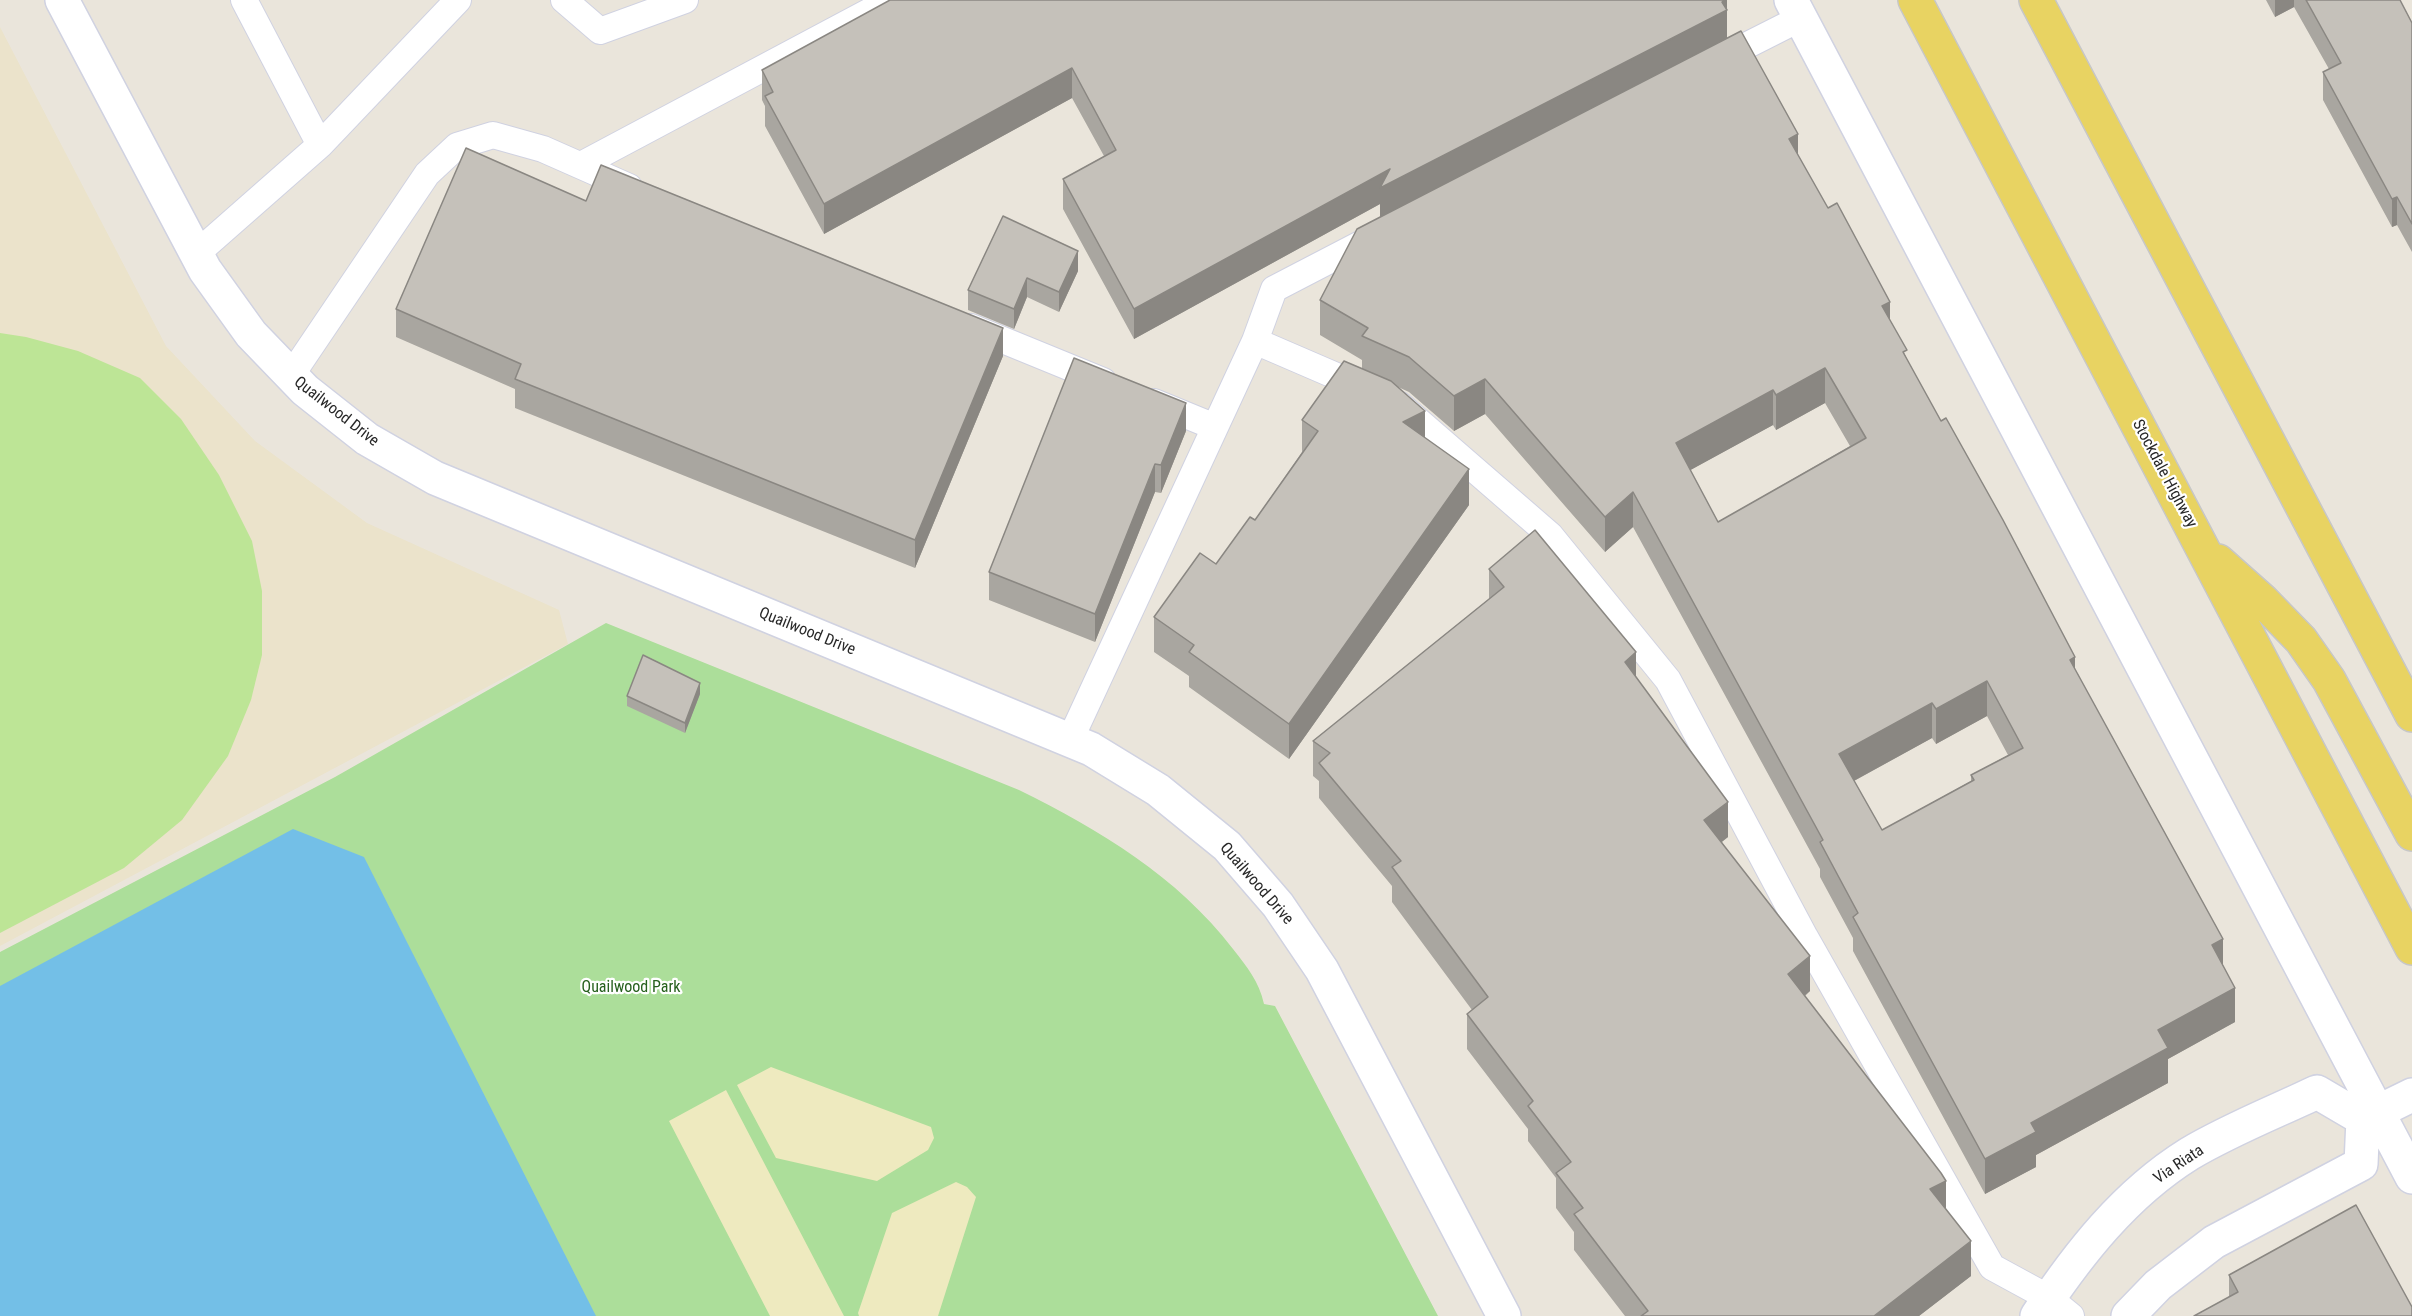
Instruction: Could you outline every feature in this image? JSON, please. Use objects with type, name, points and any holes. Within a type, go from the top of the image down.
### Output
[{"type":"main road","name":"Stockdale Highway","points":[[1915,0],[2412,948]]},
{"type":"main road","points":[[2036,0],[2412,715]]},
{"type":"main road","points":[[2203,548],[2263,601],[2301,640],[2329,680],[2412,834]]},
{"type":"street","name":"Quailwood Drive","points":[[62,0],[204,270],[251,334],[290,377],[367,439],[435,478],[1091,749],[1158,790],[1227,846],[1278,905],[1322,970],[1504,1316]]},
{"type":"street","points":[[1796,9],[2370,1116],[2412,1177]]},
{"type":"street","name":"Via Riata","points":[[2052,1310],[2078,1254],[2133,1197],[2189,1154],[2317,1092],[2370,1116]]},
{"type":"street","points":[[2370,1116],[2412,1095]]},
{"type":"street","points":[[2128,1316],[2158,1285],[2214,1242],[2361,1164],[2370,1116]]},
{"type":"lane","points":[[244,0],[321,145]]},
{"type":"lane","points":[[196,254],[321,145],[458,0]]},
{"type":"lane","points":[[564,0],[600,31],[685,0]]},
{"type":"lane","points":[[581,165],[891,0]]},
{"type":"lane","points":[[1695,72],[1796,9]]},
{"type":"lane","points":[[290,377],[427,174],[457,146],[493,135],[543,149],[652,196]]},
{"type":"lane","points":[[1070,740],[1255,340],[1274,289],[1400,224]]},
{"type":"lane","points":[[950,318],[1215,427]]},
{"type":"lane","points":[[1255,340],[1399,404],[1550,535],[1668,680],[1805,937],[1992,1268],[2052,1310]]},
{"type":"shaded area","points":[[0,27],[166,346],[255,441],[367,523],[559,610],[568,644],[0,946]]},
{"type":"green space","points":[[0,333],[26,337],[78,351],[140,378],[181,419],[219,475],[252,541],[262,591],[262,655],[251,700],[228,756],[182,820],[124,868],[0,933]]},
{"type":"green space","name":"Quailwood Park","points":[[606,623],[1019,790],[1079,821],[1162,877],[1211,923],[1233,949],[1256,981],[1264,1004],[1275,1006],[1438,1316],[0,1316],[0,952],[335,777]]},
{"type":"sand","points":[[771,1067],[931,1127],[934,1138],[928,1150],[877,1181],[776,1158],[737,1085]]},
{"type":"sand","points":[[726,1090],[844,1316],[770,1316],[669,1121]]},
{"type":"sand","points":[[956,1182],[967,1187],[976,1197],[938,1316],[859,1316],[858,1313],[892,1213]]},
{"type":"water","points":[[293,829],[364,857],[596,1316],[0,1316],[0,986]]},
{"type":"building","points":[[890,0],[1725,0],[1722,2],[1727,10],[1380,188],[1390,169],[1134,309],[1063,179],[1116,150],[1072,68],[824,204],[765,96],[773,92],[762,70]]},
{"type":"building","points":[[2306,0],[2400,0],[2412,23],[2412,224],[2397,197],[2392,199],[2323,72],[2341,63]]},
{"type":"building","points":[[1741,31],[1798,134],[1789,139],[1828,208],[1837,203],[1890,302],[1882,306],[1907,350],[1903,352],[1941,421],[1946,418],[2003,520],[2075,657],[2070,660],[2223,939],[2212,945],[2235,988],[2158,1030],[2168,1048],[2031,1123],[2036,1132],[1985,1159],[1853,917],[1858,913],[1820,842],[1823,840],[1633,492],[1605,517],[1485,379],[1454,396],[1409,357],[1362,336],[1368,328],[1320,300],[1357,229]],"holes":[[[1825,368],[1866,438],[1718,522],[1676,443],[1773,390],[1776,395]],[[1987,681],[2023,748],[1971,775],[1974,780],[1882,830],[1839,754],[1932,703],[1936,709]]]},
{"type":"building","points":[[466,148],[586,201],[601,165],[1003,328],[915,540],[515,379],[521,364],[396,309]]},
{"type":"building","points":[[1003,216],[1078,251],[1059,292],[1027,278],[1014,309],[968,290]]},
{"type":"building","points":[[1074,358],[1186,403],[1161,465],[1155,464],[1095,614],[989,572]]},
{"type":"building","points":[[1344,361],[1391,381],[1425,411],[1403,422],[1469,469],[1289,724],[1189,652],[1194,645],[1154,617],[1200,553],[1216,564],[1250,517],[1255,520],[1318,431],[1302,420]]},
{"type":"building","points":[[1535,530],[1636,652],[1625,662],[1728,802],[1704,820],[1810,956],[1788,974],[1946,1181],[1930,1189],[1971,1241],[1874,1316],[1641,1316],[1648,1311],[1574,1214],[1583,1208],[1556,1173],[1571,1162],[1528,1106],[1533,1101],[1467,1014],[1488,997],[1392,867],[1401,861],[1319,763],[1330,753],[1313,741],[1504,587],[1489,569]]},
{"type":"building","points":[[643,655],[700,683],[685,723],[627,696]]},
{"type":"building","points":[[2356,1205],[2412,1307],[2412,1316],[2194,1316],[2238,1292],[2229,1275]]}]
